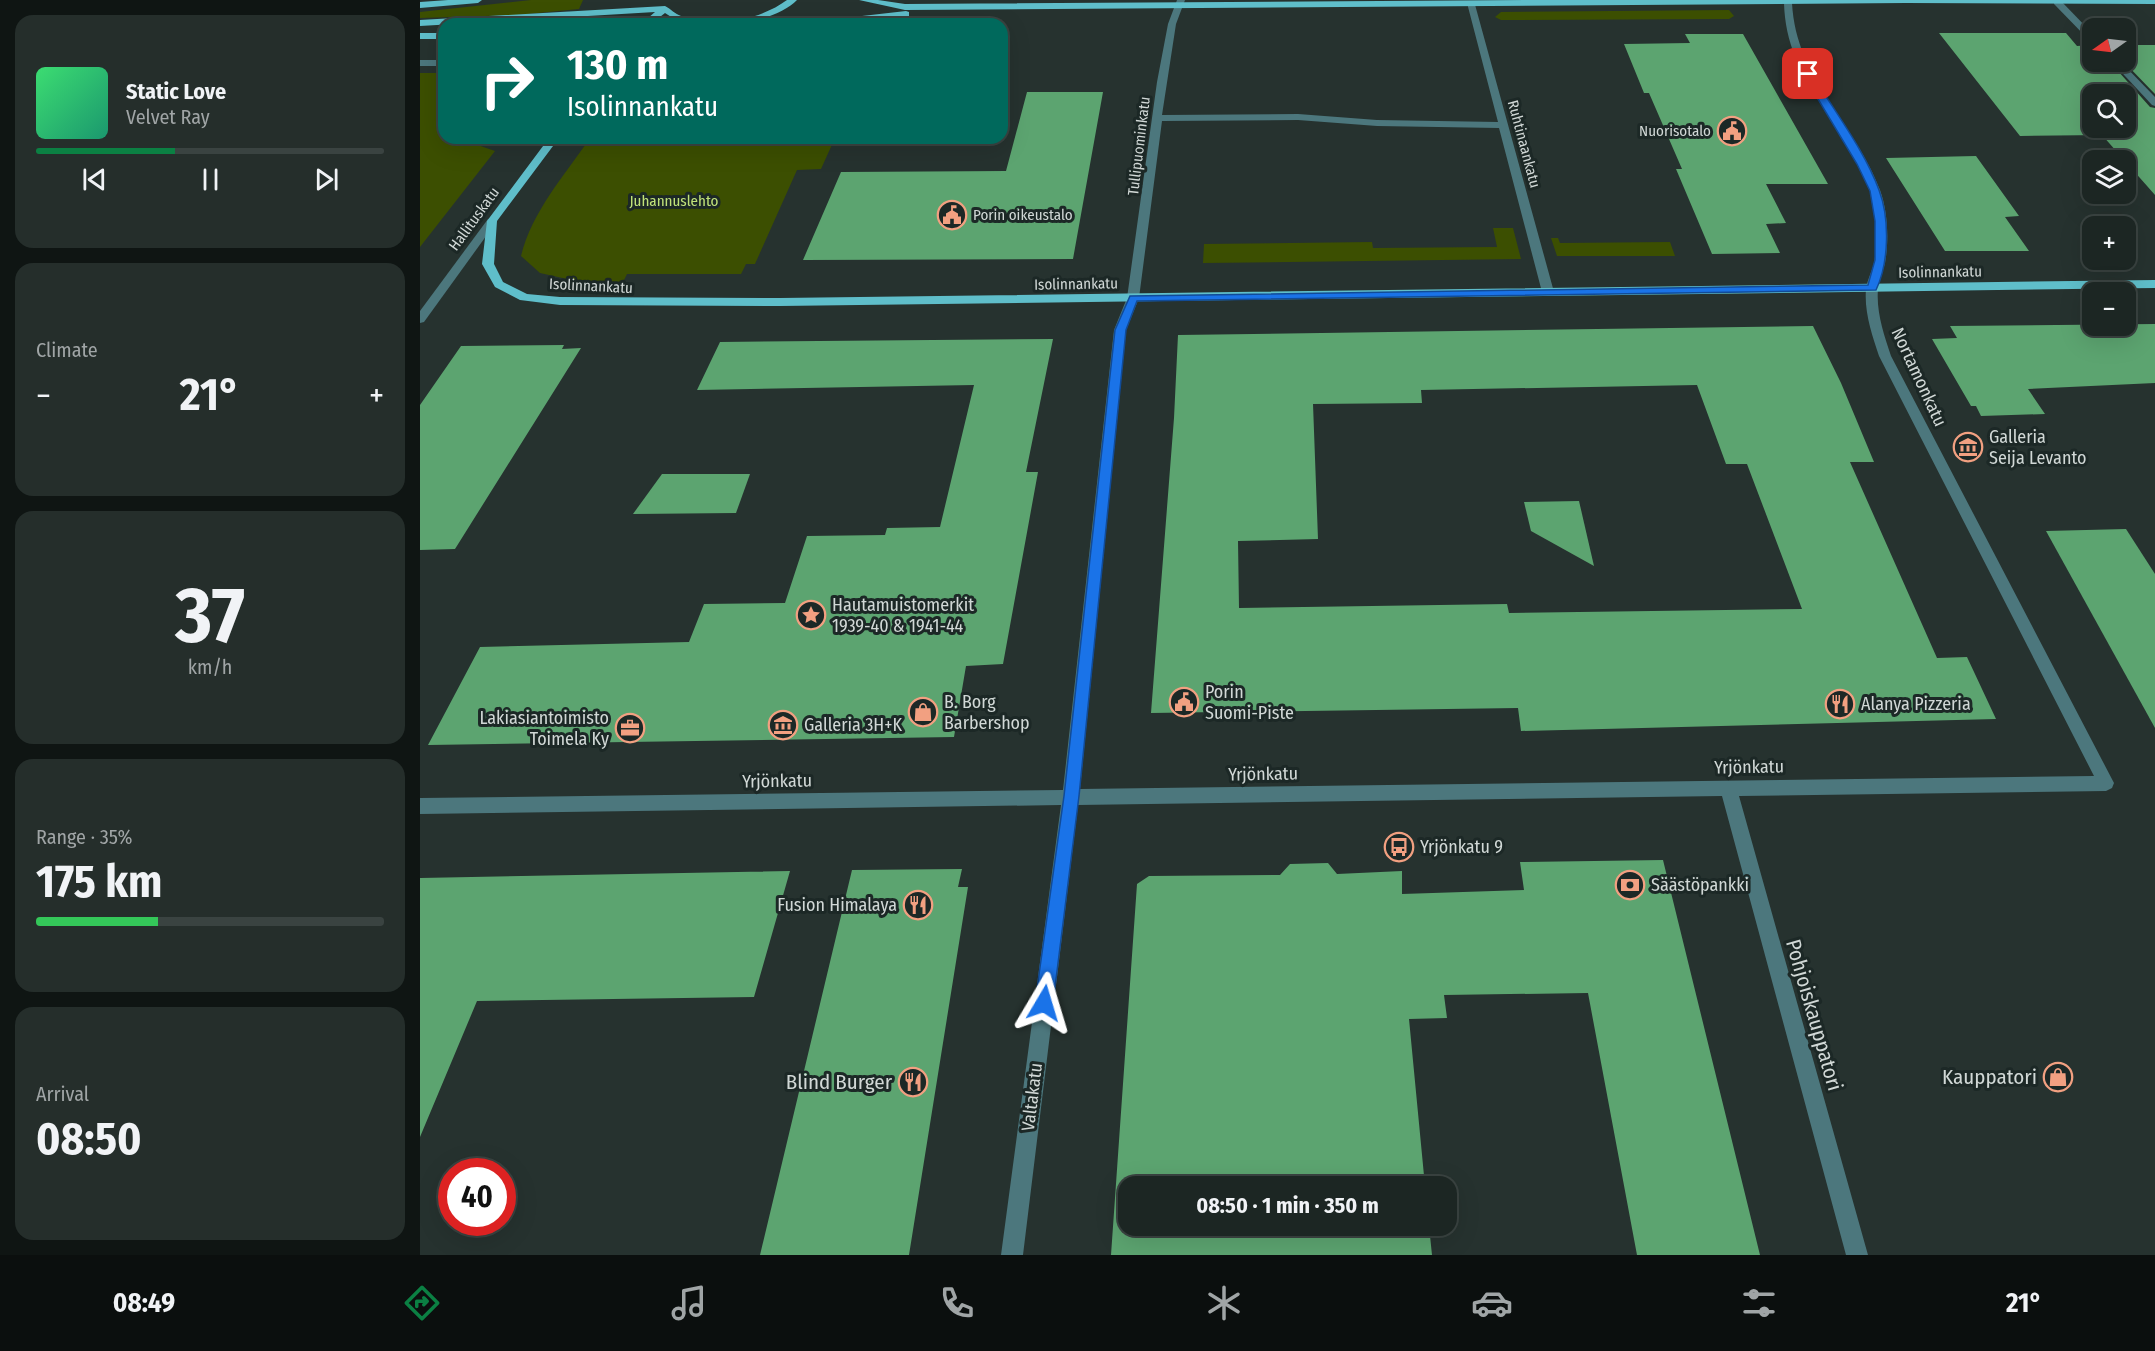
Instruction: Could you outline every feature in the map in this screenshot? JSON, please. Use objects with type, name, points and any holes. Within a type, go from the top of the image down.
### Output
[{"type":"main road","points":[[420,5],[478,0]]},
{"type":"main road","points":[[755,18],[775,12],[793,0]]},
{"type":"main road","points":[[863,0],[905,7],[1180,3],[2155,1]]},
{"type":"main road","points":[[936,0],[988,0],[1022,7]]},
{"type":"main road","points":[[665,4],[677,18]]},
{"type":"main road","points":[[484,18],[665,4]]},
{"type":"main road","points":[[651,18],[665,4]]},
{"type":"main road","points":[[863,18],[885,15],[985,13],[1022,7]]},
{"type":"main road","points":[[420,23],[438,22]]},
{"type":"main road","points":[[420,36],[438,36]]},
{"type":"main road","name":"Hallituskatu","points":[[492,220],[549,144]]},
{"type":"main road","name":"Isolinnankatu","points":[[492,220],[488,264],[499,284],[524,297],[560,301],[637,303],[1133,298],[2155,284]]},
{"type":"street","points":[[2057,2],[2082,28]]},
{"type":"street","name":"Tullipuominkatu","points":[[1133,298],[1172,24],[1180,3]]},
{"type":"street","name":"Ruhtinaankatu","points":[[1471,3],[1548,292]]},
{"type":"street","name":"Nortamonkatu","points":[[1788,3],[1786,15],[1799,60],[1862,164],[1875,191],[1880,221],[1880,260],[1872,288],[1875,324],[1885,356],[2106,783]]},
{"type":"street","points":[[420,63],[438,63]]},
{"type":"street","points":[[2126,72],[2155,103]]},
{"type":"street","points":[[1158,118],[1298,117],[1377,123],[1503,125]]},
{"type":"street","name":"Hallituskatu","points":[[420,319],[492,220]]},
{"type":"street","name":"Valtakatu","points":[[1012,1255],[1071,796],[1120,330],[1133,298]]},
{"type":"street","name":"Yrjönkatu","points":[[420,806],[2106,783]]},
{"type":"street","name":"Pohjoiskauppatori","points":[[1728,787],[1857,1255]]},
{"type":"green space","points":[[531,0],[583,0],[579,9],[517,15],[420,18],[420,12]]},
{"type":"green space","points":[[1729,10],[1734,16],[1729,19],[1501,20],[1495,17],[1501,12]]},
{"type":"green space","points":[[420,73],[438,73],[438,144],[475,144],[495,151],[420,247]]},
{"type":"green space","name":"Juhannuslehto","points":[[586,144],[832,144],[821,169],[797,170],[755,264],[746,264],[741,274],[627,274],[623,282],[576,281],[540,273],[521,256],[533,224]]},
{"type":"green space","points":[[1493,228],[1513,228],[1521,259],[1203,263],[1204,244],[1372,242],[1373,248],[1497,247]]},
{"type":"green space","points":[[1551,238],[1558,238],[1560,243],[1670,242],[1675,256],[1557,256]]},
{"type":"building","points":[[1939,33],[2066,33],[2077,46],[2082,46],[2082,72],[2119,72],[2130,84],[2082,84],[2082,135],[2020,136]]},
{"type":"building","name":"Nuorisotalo","points":[[1685,34],[1743,34],[1828,184],[1766,184],[1786,223],[1766,224],[1780,253],[1712,254],[1676,169],[1682,169],[1649,93],[1644,93],[1624,44],[1690,43]]},
{"type":"building","points":[[2136,45],[2155,45],[2155,94],[2134,72],[2136,72]]},
{"type":"building","points":[[2136,91],[2150,107],[2155,108],[2155,195],[2136,173],[2136,150],[2115,150],[2105,138],[2136,138]]},
{"type":"building","name":"Porin oikeustalo","points":[[1027,92],[1103,92],[1073,259],[803,260],[841,172],[1006,171]]},
{"type":"building","points":[[1976,156],[2019,216],[2005,217],[2029,251],[1945,251],[1886,158]]},
{"type":"building","points":[[2136,324],[2155,324],[2155,383],[2028,389],[2045,414],[1981,416],[1976,406],[1971,406],[1932,339],[1957,338],[1950,326],[2082,325],[2082,336],[2136,336]]},
{"type":"building","points":[[1813,326],[1841,383],[1874,462],[1850,462],[1937,658],[1967,657],[1996,719],[1521,731],[1518,708],[1151,713],[1174,418],[1178,335]],"holes":[[[1697,385],[1726,464],[1747,464],[1802,609],[1509,613],[1507,604],[1239,608],[1238,541],[1318,539],[1313,404],[1422,403],[1421,390]]]},
{"type":"building","points":[[1053,339],[1026,472],[1038,472],[1003,664],[966,666],[954,737],[428,745],[480,647],[689,642],[704,604],[785,603],[807,536],[885,535],[887,528],[940,527],[974,385],[697,390],[720,342]]},
{"type":"building","points":[[564,345],[562,349],[581,348],[455,549],[420,550],[420,405],[461,346]]},
{"type":"building","points":[[662,474],[750,474],[736,513],[633,514]]},
{"type":"building","points":[[1579,501],[1594,566],[1531,531],[1524,502]]},
{"type":"building","points":[[2126,529],[2155,574],[2155,728],[2046,531]]},
{"type":"building","points":[[1663,860],[1760,1255],[1637,1255],[1588,993],[1444,995],[1447,1018],[1409,1019],[1424,1176],[1118,1176],[1118,1236],[1430,1236],[1432,1255],[1111,1255],[1137,884],[1149,876],[1280,875],[1290,864],[1328,863],[1337,874],[1402,871],[1402,894],[1524,890],[1520,862]]},
{"type":"building","points":[[962,869],[958,887],[968,887],[909,1255],[760,1255],[852,870]]},
{"type":"building","points":[[790,871],[754,997],[477,1001],[420,1137],[420,878]]},
{"type":"place","name":"Nuorisotalo","points":[[1732,131]]},
{"type":"place","name":"Porin oikeustalo","points":[[952,215]]},
{"type":"place","name":"Galleria Seija Levanto","points":[[1968,447]]},
{"type":"place","name":"Hautamuistomerkit 1939-40 & 1941-44","points":[[811,615]]},
{"type":"place","name":"Porin Suomi-Piste","points":[[1184,702]]},
{"type":"place","name":"Alanya Pizzeria","points":[[1840,704]]},
{"type":"place","name":"B. Borg Barbershop","points":[[923,712]]},
{"type":"place","name":"Galleria 3H+K","points":[[783,725]]},
{"type":"place","name":"Lakiasiantoimisto Toimela Ky","points":[[630,728]]},
{"type":"place","name":"Yrjönkatu 9","points":[[1399,847]]},
{"type":"place","name":"Säästöpankki","points":[[1630,885]]},
{"type":"place","name":"Fusion Himalaya","points":[[918,905]]},
{"type":"place","name":"Kauppatori","points":[[2058,1077]]},
{"type":"place","name":"Blind Burger","points":[[913,1082]]},
{"type":"route","points":[[1044,1003],[1071,796],[1120,330],[1133,298],[1872,288],[1880,260],[1880,221],[1875,191],[1862,164],[1808,74]]}]
